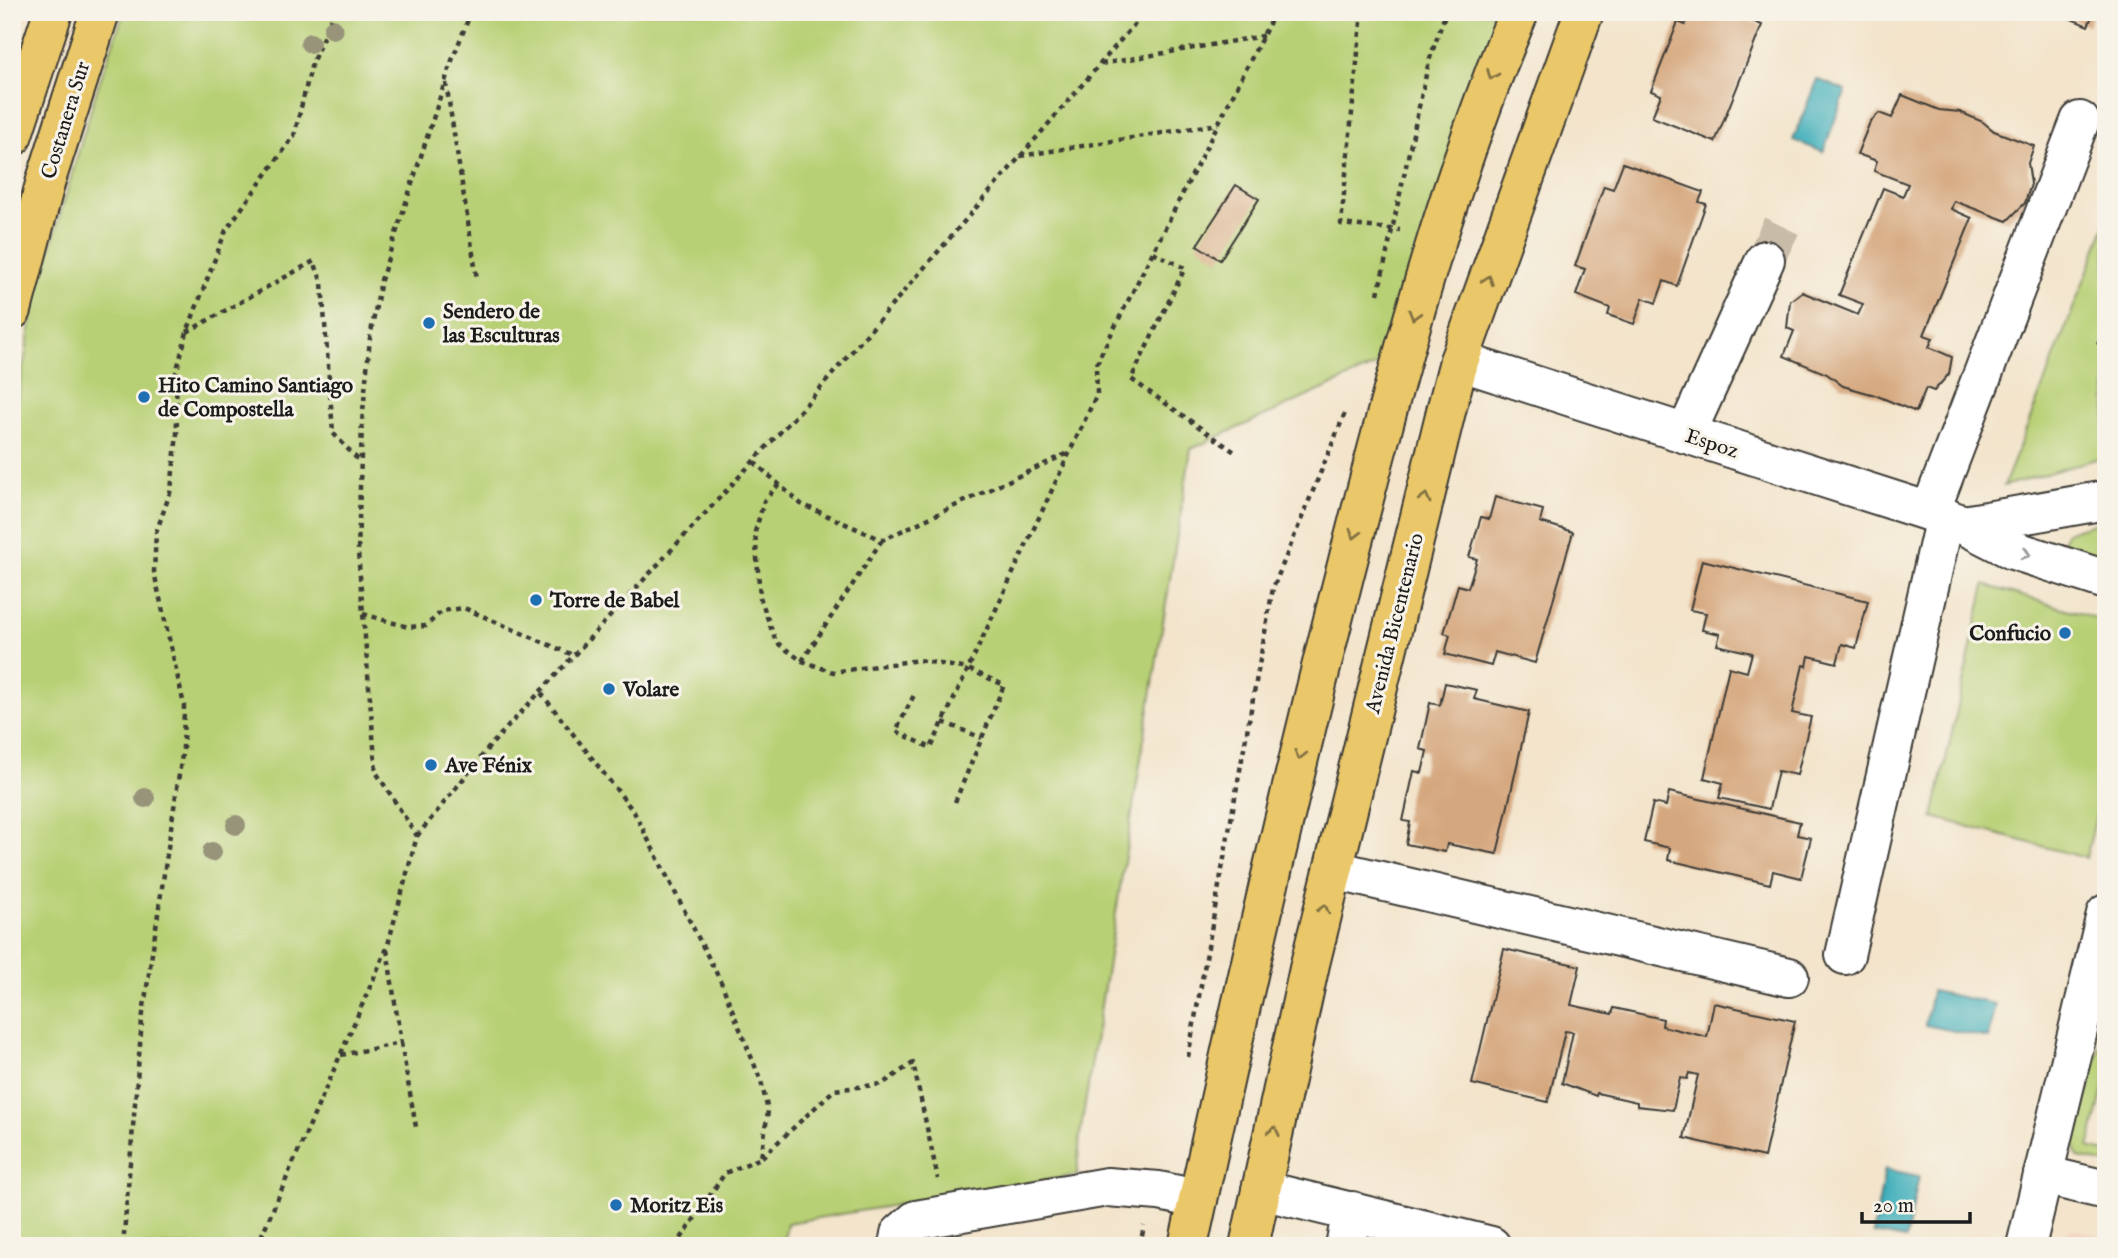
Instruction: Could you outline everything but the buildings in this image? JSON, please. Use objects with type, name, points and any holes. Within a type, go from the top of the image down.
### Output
[{"type":"main road","points":[[12,137],[53,12]]},
{"type":"main road","name":"Costanera Sur","points":[[12,310],[46,180],[100,12]]},
{"type":"main road","points":[[1188,1246],[1327,640],[1394,383],[1439,231],[1489,82],[1519,12]]},
{"type":"main road","name":"Avenida Bicentenario","points":[[1249,1246],[1334,870],[1460,361],[1584,12]]},
{"type":"street","points":[[1846,955],[1946,518],[2080,121]]},
{"type":"street","points":[[1686,434],[1765,260]]},
{"type":"street","name":"Espoz","points":[[1460,361],[1946,518],[2013,550],[2106,580]]},
{"type":"street","name":"Espoz","points":[[1946,518],[2106,500]]},
{"type":"street","points":[[1334,870],[1789,977]]},
{"type":"street","points":[[2026,1246],[2043,1175],[2097,987],[2106,914]]},
{"type":"street","points":[[2043,1175],[2106,1190]]},
{"type":"street","points":[[898,1246],[907,1225],[916,1220],[1107,1187],[1159,1191],[1198,1199]]},
{"type":"street","points":[[1261,1190],[1348,1229],[1491,1246]]},
{"type":"path","points":[[123,1246],[143,1009],[183,748],[184,705],[154,572],[156,533],[170,490],[177,434],[176,373],[187,332],[226,230],[295,136],[312,63],[334,12]]},
{"type":"path","points":[[417,836],[376,772],[358,552],[360,462],[370,338],[381,280],[397,223],[471,12]]},
{"type":"path","points":[[257,1246],[387,948],[417,836],[490,746],[754,462],[1145,12]]},
{"type":"path","points":[[915,693],[896,731],[931,748],[1097,394],[1096,366],[1100,356],[1275,12]]},
{"type":"path","points":[[1363,12],[1341,224],[1390,230],[1439,231]]},
{"type":"path","points":[[1378,297],[1390,230],[1429,61],[1446,12]]},
{"type":"path","points":[[1100,64],[1263,36]]},
{"type":"path","points":[[446,79],[477,279]]},
{"type":"path","points":[[1019,156],[1218,124]]},
{"type":"path","points":[[1153,252],[1185,268],[1131,379],[1236,453]]},
{"type":"path","points":[[187,332],[314,261],[322,283],[333,433],[360,462]]},
{"type":"path","points":[[2097,342],[2106,346]]},
{"type":"path","points":[[1188,1063],[1273,588],[1345,412]]},
{"type":"path","points":[[2106,417],[2101,429],[2106,430]]},
{"type":"path","points":[[802,661],[882,540],[1069,453]]},
{"type":"path","points":[[754,462],[801,504],[882,540]]},
{"type":"path","points":[[779,484],[764,501],[755,532],[760,597],[776,642],[802,661],[833,672],[919,660],[968,669],[1004,685],[955,802]]},
{"type":"path","points":[[363,614],[408,627],[426,626],[442,611],[464,608],[575,656]]},
{"type":"path","points":[[541,693],[634,812],[721,982],[752,1056],[766,1101],[767,1128],[761,1158]]},
{"type":"path","points":[[943,722],[982,738]]},
{"type":"path","points":[[387,948],[416,1127]]},
{"type":"path","points":[[340,1055],[401,1043]]},
{"type":"path","points":[[676,1246],[725,1173],[761,1158],[834,1090],[882,1084],[913,1063],[946,1214]]},
{"type":"path","points":[[1140,1246],[1146,1210],[1159,1191]]},
{"type":"shaded area","points":[[2070,1229],[2106,1237],[2106,1246],[2066,1246]]},
{"type":"green space","points":[[124,12],[1510,12],[1388,347],[1377,365],[1191,449],[1080,1135],[1077,1175],[787,1223],[783,1246],[12,1246],[12,432],[35,300],[97,89]]},
{"type":"green space","points":[[2106,224],[2106,456],[2004,486]]},
{"type":"green space","points":[[2106,520],[2106,559],[2068,546],[2062,541],[2067,532]]},
{"type":"green space","points":[[1985,585],[2106,621],[2106,774],[2086,858],[1933,817]]},
{"type":"green space","points":[[2106,1023],[2106,1077],[2089,1148],[2106,1152],[2106,1164],[2078,1157],[2074,1144]]},
{"type":"water","points":[[1817,79],[1846,91],[1823,152],[1793,140]]},
{"type":"water","points":[[1932,991],[1995,1004],[1988,1038],[1925,1025]]},
{"type":"water","points":[[1885,1169],[1919,1176],[1906,1239],[1873,1233]]},
{"type":"tunnel","points":[[1765,260],[1786,216]]},
{"type":"place","name":"Sendero de las Esculturas","points":[[429,323]]},
{"type":"place","name":"Hito Camino Santiago de Compostella","points":[[144,397]]},
{"type":"place","name":"Torre de Babel","points":[[536,600]]},
{"type":"place","name":"Confucio","points":[[2065,633]]},
{"type":"place","name":"Volare","points":[[609,689]]},
{"type":"place","name":"Ave Fénix","points":[[431,765]]},
{"type":"place","name":"Moritz Eis","points":[[616,1205]]}]
